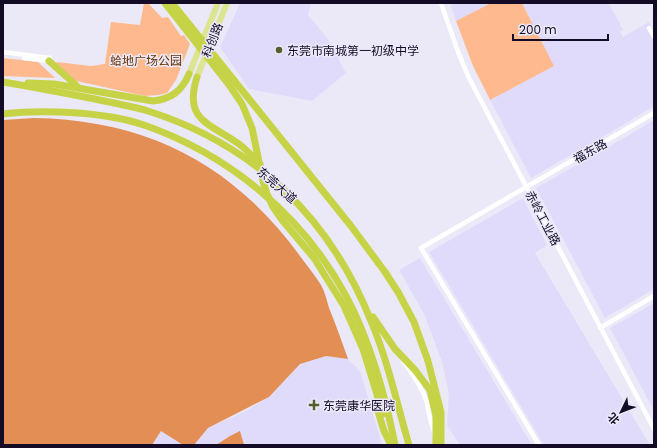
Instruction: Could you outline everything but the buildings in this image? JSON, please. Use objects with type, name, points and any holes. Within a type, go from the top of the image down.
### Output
[{"type":"highway","points":[[166,3],[230,86],[242,104],[252,128],[262,181],[267,194],[273,207],[282,220],[314,258],[333,286],[344,306],[363,349],[393,445]]},
{"type":"highway","points":[[172,3],[332,202],[385,272],[414,322],[434,381],[441,412],[436,445]]},
{"type":"highway","points":[[49,60],[78,88]]},
{"type":"highway","points":[[21,85],[40,82],[147,100],[162,100],[169,98],[181,88],[189,74]]},
{"type":"highway","points":[[197,77],[193,98],[194,106],[198,115],[210,127],[239,144],[250,153],[274,180]]},
{"type":"highway","name":"东莞大道","points":[[3,82],[147,110],[175,120],[234,151],[274,180],[290,194],[316,223],[333,247],[358,291],[372,322],[380,345],[409,445]]},
{"type":"highway","name":"东莞大道","points":[[3,114],[27,112],[78,114],[112,118],[143,125],[204,152],[237,173],[258,189],[278,206],[303,233],[334,276],[346,296],[362,328],[369,349],[382,392],[393,445]]},
{"type":"highway","points":[[258,189],[271,212],[318,271],[340,308],[358,347],[384,431],[393,445]]},
{"type":"highway","points":[[358,291],[384,335],[415,370],[430,390],[435,407],[442,445]]},
{"type":"highway","points":[[434,381],[435,407]]},
{"type":"main road","name":"科创路","points":[[189,74],[218,3]]},
{"type":"main road","name":"科创路","points":[[197,77],[227,3]]},
{"type":"street","name":"赤岭工业路","points":[[441,3],[465,69],[654,430]]},
{"type":"street","points":[[648,28],[654,37]]},
{"type":"street","points":[[3,53],[49,60]]},
{"type":"street","name":"福东路","points":[[539,445],[421,248],[654,113]]},
{"type":"street","points":[[600,328],[654,296]]},
{"type":"street","points":[[395,349],[418,383],[426,401],[435,434],[442,445]]},
{"type":"shaded area","name":"东莞市南城第一初级中学","points":[[240,3],[311,3],[308,15],[328,39],[346,73],[312,101],[249,89],[220,47]]},
{"type":"shaded area","points":[[450,3],[491,3],[456,21]]},
{"type":"shaded area","points":[[522,3],[609,3],[623,30],[620,32],[623,37],[649,22],[654,31],[654,106],[531,178],[490,100],[554,66]]},
{"type":"shaded area","points":[[34,118],[75,121],[114,127],[150,138],[184,153],[216,172],[246,196],[274,224],[321,285],[348,359],[326,356],[300,364],[269,397],[208,428],[194,445],[183,445],[161,431],[152,445],[3,445],[3,120]]},
{"type":"shaded area","points":[[654,120],[654,289],[605,318],[536,188]]},
{"type":"shaded area","points":[[523,198],[547,245],[535,253],[650,445],[544,445],[429,252]]},
{"type":"shaded area","points":[[420,258],[532,445],[460,445],[447,425],[449,394],[442,362],[424,314],[399,270]]},
{"type":"shaded area","points":[[654,303],[654,411],[610,328]]},
{"type":"shaded area","name":"东莞康华医院","points":[[326,356],[348,359],[360,371],[382,445],[194,445],[208,428],[244,412],[269,397],[300,364]]},
{"type":"shaded area","points":[[161,431],[183,445],[152,445]]},
{"type":"shaded area","points":[[240,431],[244,445],[216,445],[230,436]]},
{"type":"green space","name":"蛤地广场公园","points":[[144,3],[148,3],[162,18],[168,17],[181,36],[184,35],[190,44],[176,80],[167,93],[145,96],[76,81],[55,65],[57,62],[91,66],[105,64],[111,22],[140,25]]},
{"type":"green space","points":[[491,3],[522,3],[554,66],[490,100],[473,66],[456,21]]},
{"type":"green space","points":[[3,58],[38,62],[55,78],[3,76]]},
{"type":"place","name":"东莞市南城第一初级中学","points":[[279,50]]},
{"type":"place","name":"东莞康华医院","points":[[314,405]]}]
